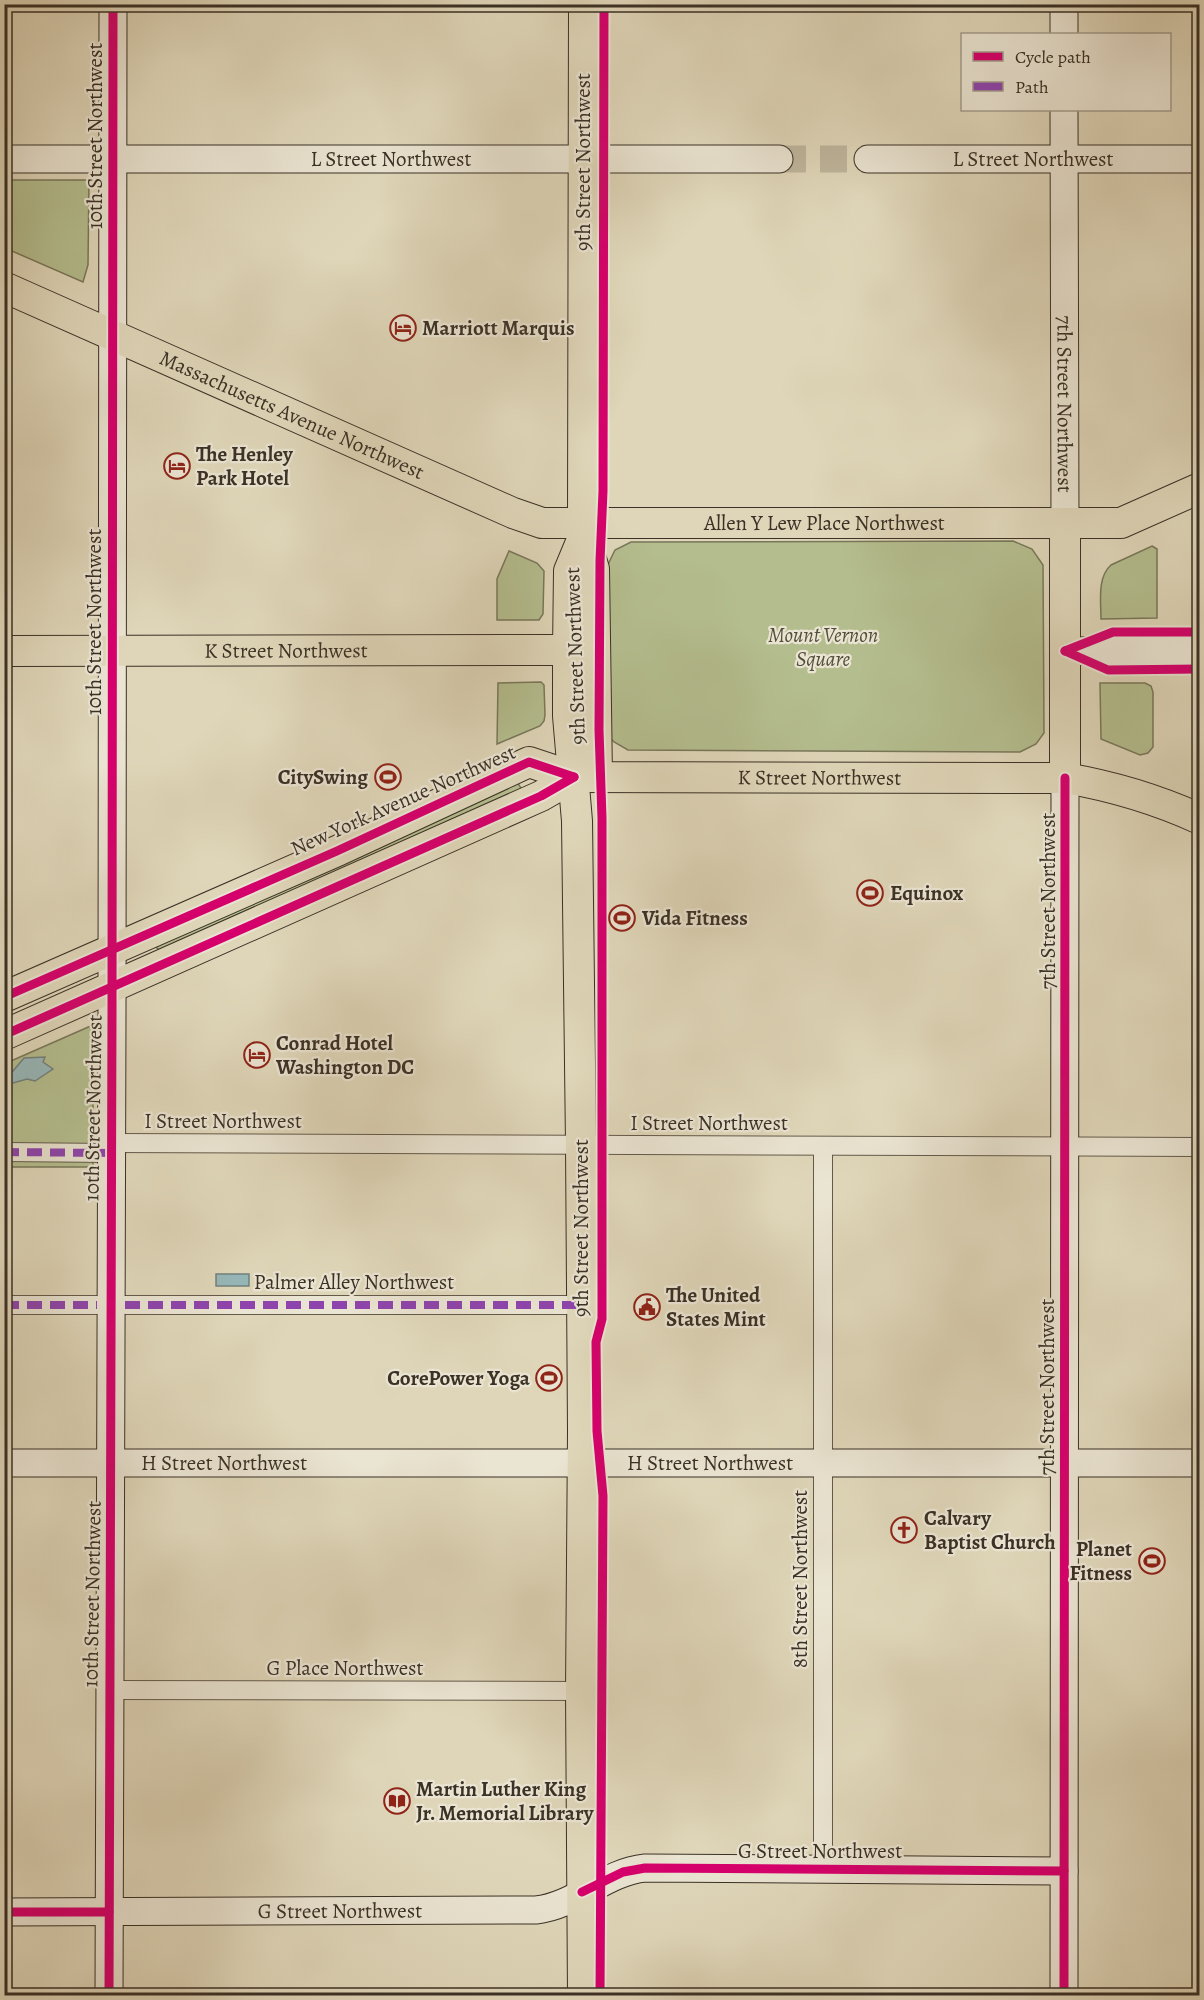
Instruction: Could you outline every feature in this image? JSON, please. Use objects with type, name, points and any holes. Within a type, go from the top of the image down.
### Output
[{"type":"main road","name":"9th Street Northwest","points":[[583,1995],[582,1305],[577,821],[585,777],[594,569],[584,529],[584,4]]},
{"type":"main road","name":"Massachusetts Avenue Northwest","points":[[8,290],[524,518],[584,529]]},
{"type":"main road","points":[[1065,523],[1121,523],[1200,488]]},
{"type":"main road","name":"Allen Y Lew Place Northwest","points":[[584,529],[1065,523]]},
{"type":"main road","name":"7th Street Northwest","points":[[1065,523],[1065,778]]},
{"type":"main road","name":"9th Street Northwest","points":[[584,529],[569,571],[568,716],[585,777]]},
{"type":"main road","name":"K Street Northwest","points":[[4,651],[568,651]]},
{"type":"main road","name":"New York Avenue Northwest","points":[[4,997],[337,851],[529,762],[585,777]]},
{"type":"main road","points":[[4,1035],[585,777]]},
{"type":"main road","name":"K Street Northwest","points":[[585,777],[1065,778]]},
{"type":"main road","points":[[1065,778],[1127,791],[1200,819]]},
{"type":"street","name":"10th Street Northwest","points":[[109,1995],[113,4]]},
{"type":"street","points":[[1064,4],[1064,33]]},
{"type":"street","name":"7th Street Northwest","points":[[1064,111],[1065,523]]},
{"type":"street","name":"L Street Northwest","points":[[4,159],[779,159]]},
{"type":"street","name":"L Street Northwest","points":[[868,159],[1200,159]]},
{"type":"street","points":[[1065,651],[1200,651]]},
{"type":"street","name":"7th Street Northwest","points":[[1064,1995],[1065,778]]},
{"type":"street","name":"I Street Northwest","points":[[4,1152],[111,1148],[581,1145],[1200,1147]]},
{"type":"street","name":"8th Street Northwest","points":[[823,1146],[823,1869]]},
{"type":"street","points":[[4,1305],[97,1305]]},
{"type":"street","name":"Palmer Alley Northwest","points":[[125,1305],[582,1305]]},
{"type":"street","name":"H Street Northwest","points":[[4,1463],[1200,1463]]},
{"type":"street","name":"G Place Northwest","points":[[109,1690],[581,1691]]},
{"type":"street","name":"G Street Northwest","points":[[4,1912],[524,1911],[547,1909],[610,1877],[633,1869],[1064,1871]]},
{"type":"green space","points":[[5,180],[89,180],[88,265],[83,282],[5,248]]},
{"type":"green space","name":"Mount Vernon Square","points":[[1013,541],[1032,549],[1043,565],[1044,733],[1036,744],[1020,752],[628,750],[608,736],[602,577],[615,550],[631,542]]},
{"type":"green space","points":[[1152,546],[1157,549],[1157,618],[1101,619],[1101,590],[1107,570],[1111,565]]},
{"type":"green space","points":[[509,551],[537,563],[544,571],[543,614],[539,620],[497,620],[497,579]]},
{"type":"green space","points":[[541,682],[544,685],[544,721],[540,726],[497,744],[498,683]]},
{"type":"green space","points":[[1100,683],[1145,683],[1151,686],[1153,692],[1153,747],[1148,753],[1140,755],[1101,739]]},
{"type":"green space","points":[[517,782],[520,790],[160,951],[155,946]]},
{"type":"green space","points":[[93,1025],[93,1167],[5,1167],[4,1064]]},
{"type":"water","points":[[45,1057],[43,1062],[53,1069],[35,1081],[27,1079],[6,1085],[5,1074],[13,1071],[24,1058]]},
{"type":"water","points":[[216,1274],[249,1274],[249,1286],[216,1286]]},
{"type":"tunnel","points":[[779,159],[868,159]]},
{"type":"marked path","points":[[4,1152],[111,1153]]},
{"type":"marked path","points":[[4,1305],[97,1305]]},
{"type":"marked path","points":[[125,1305],[582,1305]]},
{"type":"cycle path","points":[[109,1996],[113,4]]},
{"type":"cycle path","points":[[600,1996],[603,1496],[597,1431],[596,1342],[602,1319],[602,818],[599,730],[600,561],[603,491],[604,4]]},
{"type":"cycle path","points":[[1065,651],[1113,632],[1200,632]]},
{"type":"cycle path","points":[[1065,651],[1108,670],[1200,669]]},
{"type":"cycle path","points":[[4,997],[337,851],[529,762],[574,777]]},
{"type":"cycle path","points":[[4,1035],[541,796],[574,777]]},
{"type":"cycle path","points":[[1064,1996],[1065,778]]},
{"type":"cycle path","points":[[582,1892],[623,1872],[645,1868],[1064,1871]]},
{"type":"cycle path","points":[[4,1912],[109,1912]]},
{"type":"place","name":"Marriott Marquis","points":[[403,328]]},
{"type":"place","name":"The Henley Park Hotel","points":[[177,466]]},
{"type":"place","name":"CitySwing","points":[[388,777]]},
{"type":"place","name":"Equinox","points":[[870,893]]},
{"type":"place","name":"Vida Fitness","points":[[622,918]]},
{"type":"place","name":"Conrad Hotel Washington DC","points":[[257,1055]]},
{"type":"place","name":"The United States Mint","points":[[647,1307]]},
{"type":"place","name":"CorePower Yoga","points":[[549,1378]]},
{"type":"place","name":"Calvary Baptist Church","points":[[904,1530]]},
{"type":"place","name":"Planet Fitness","points":[[1152,1561]]},
{"type":"place","name":"Martin Luther King Jr. Memorial Library","points":[[397,1801]]}]
